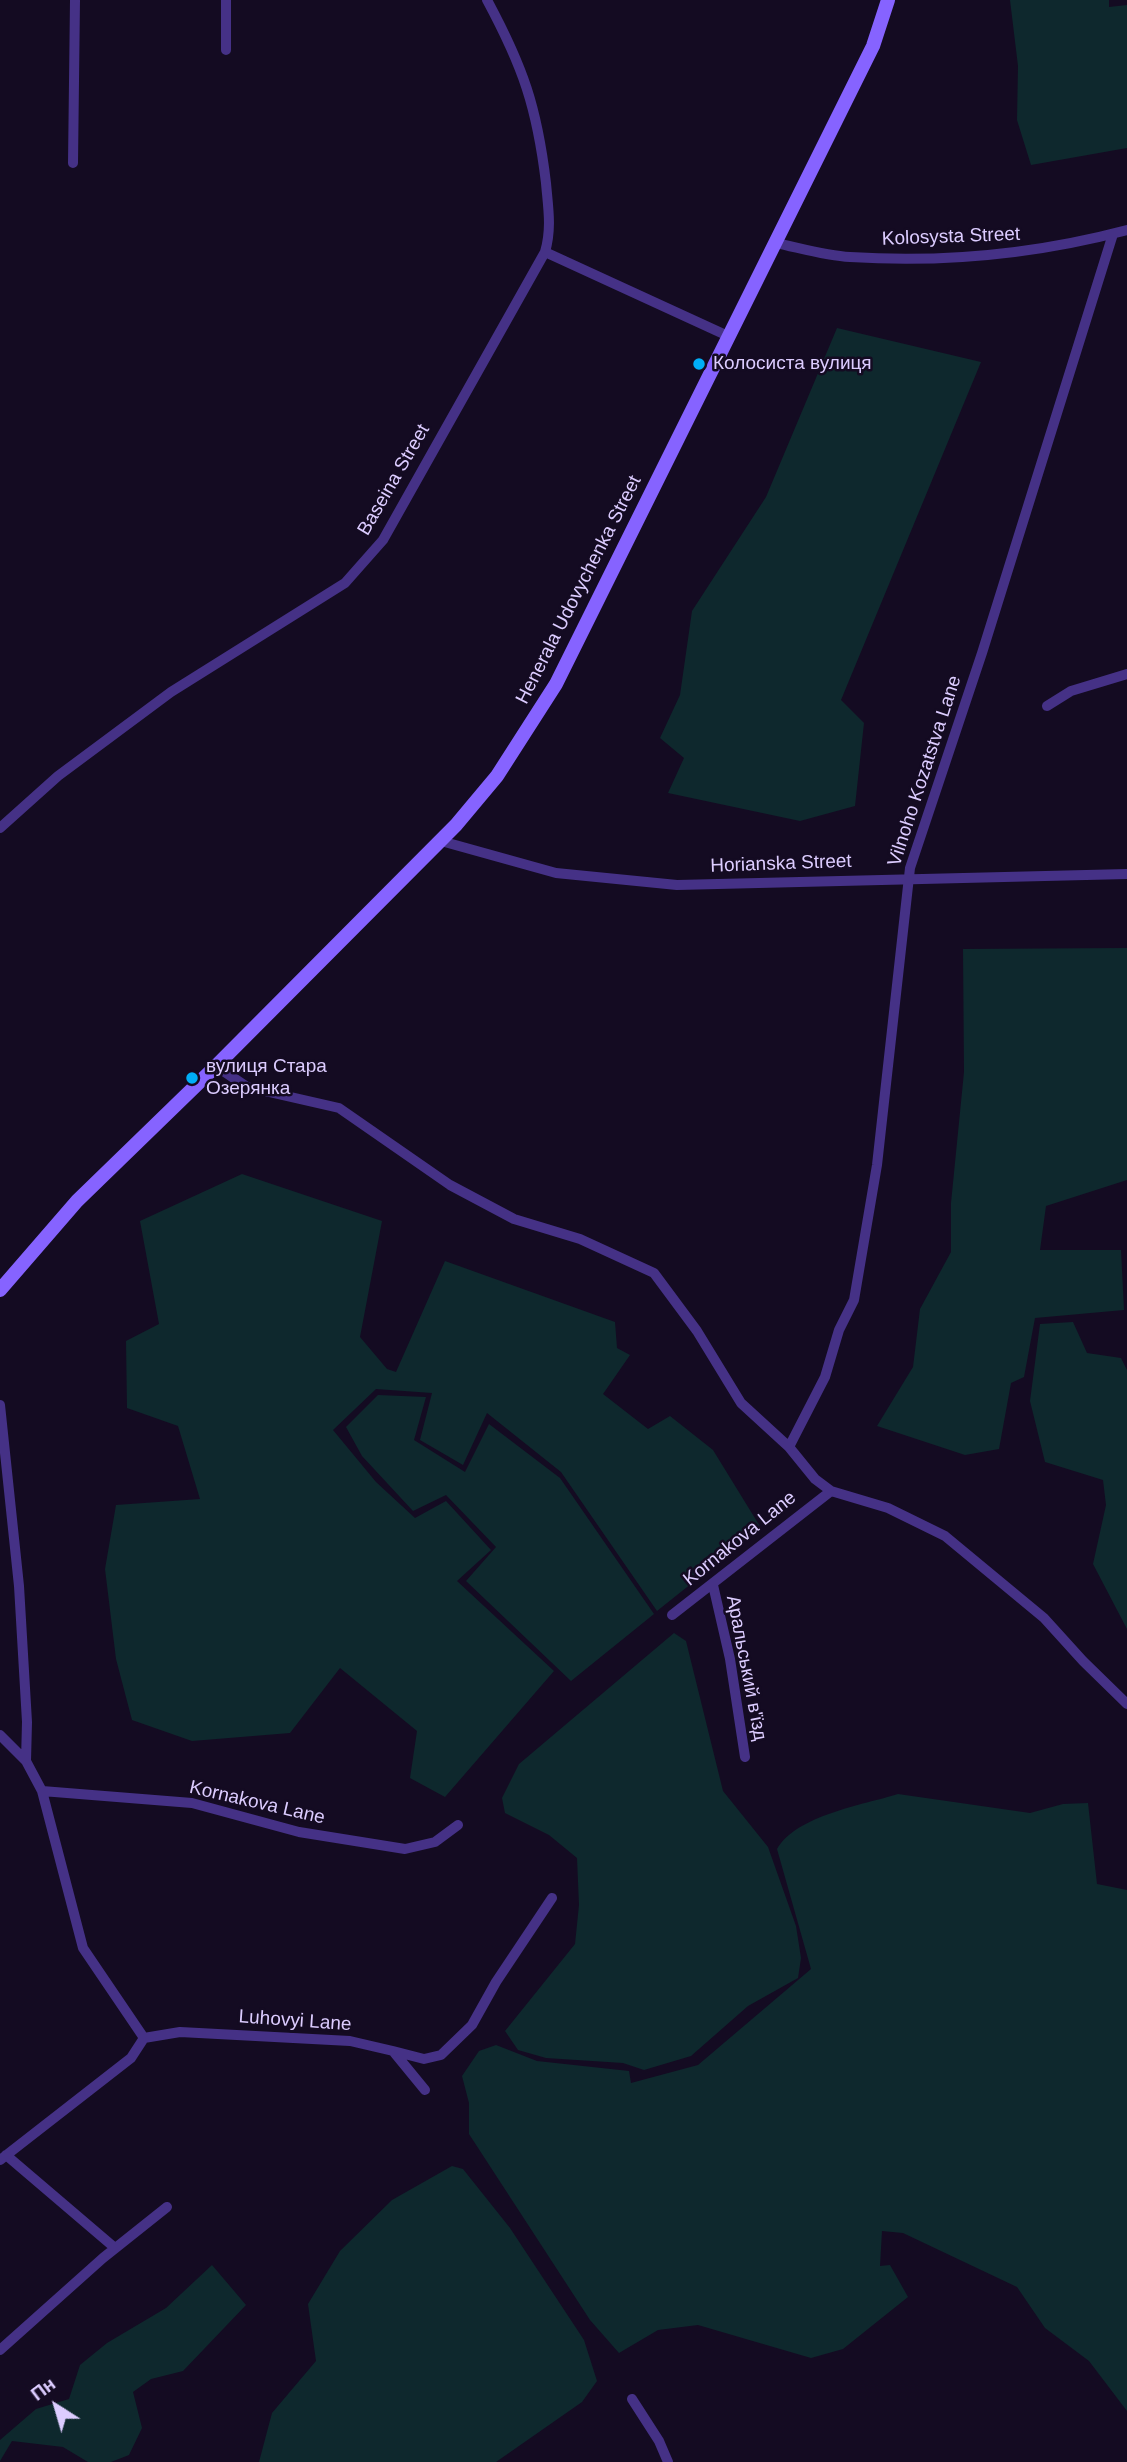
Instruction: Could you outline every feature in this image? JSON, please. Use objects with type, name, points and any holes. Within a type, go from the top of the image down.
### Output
[{"type":"main road","name":"Henerala Udovychenka Street","points":[[0,1290],[24,1258],[77,1200],[216,1066],[440,841],[497,776],[556,684],[873,46],[888,0]]},
{"type":"street","points":[[73,163],[75,0]]},
{"type":"street","points":[[226,0],[226,50]]},
{"type":"street","name":"Baseina Street","points":[[0,828],[58,776],[171,692],[345,583],[383,540],[545,252],[550,234],[540,129],[527,82],[487,0]]},
{"type":"street","name":"Kolosysta Street","points":[[776,243],[848,257],[986,257],[1055,248],[1127,230]]},
{"type":"street","name":"Vilnoho Kozatstva Lane","points":[[789,1447],[825,1377],[839,1330],[854,1300],[879,1152],[909,877],[1113,234]]},
{"type":"street","points":[[545,252],[728,336]]},
{"type":"street","points":[[1047,706],[1071,691],[1127,674]]},
{"type":"street","name":"Horianska Street","points":[[440,841],[556,873],[677,885],[909,877],[1127,874]]},
{"type":"street","points":[[216,1066],[247,1087],[339,1108],[450,1185],[514,1219],[580,1239],[654,1273],[698,1331],[741,1403],[789,1447],[815,1479],[831,1491],[888,1508],[945,1536],[1044,1618],[1083,1661],[1127,1703]]},
{"type":"street","points":[[0,1405],[19,1586],[27,1723],[26,1761]]},
{"type":"street","name":"Kornakova Lane","points":[[672,1615],[713,1586],[831,1491]]},
{"type":"street","name":"Аральський в'їзд","points":[[713,1586],[730,1659],[745,1757]]},
{"type":"street","points":[[0,1735],[26,1761],[42,1791],[83,1948],[144,2038],[131,2058],[3,2157],[115,2248]]},
{"type":"street","name":"Kornakova Lane","points":[[42,1791],[191,1803],[299,1832],[405,1849],[435,1842],[458,1825]]},
{"type":"street","name":"Luhovyi Lane","points":[[144,2038],[180,2032],[350,2041],[424,2059],[441,2055],[472,2025],[496,1982],[552,1898]]},
{"type":"street","points":[[393,2051],[425,2090]]},
{"type":"street","points":[[0,2350],[115,2248],[167,2207]]},
{"type":"street","points":[[632,2399],[668,2462]]},
{"type":"green space","points":[[1010,0],[1109,0],[1109,7],[1127,5],[1127,148],[1031,165],[1017,120],[1018,66]]},
{"type":"green space","points":[[837,328],[981,362],[841,700],[864,723],[855,806],[800,821],[668,793],[684,758],[660,738],[680,695],[692,611],[766,497]]},
{"type":"green space","points":[[1127,948],[1127,1180],[1046,1206],[1040,1250],[1121,1250],[1124,1310],[1035,1318],[1024,1377],[1011,1383],[999,1449],[965,1455],[877,1426],[913,1367],[920,1309],[951,1252],[951,1203],[964,1072],[963,949]]},
{"type":"green space","points":[[242,1174],[382,1221],[360,1337],[387,1369],[396,1372],[445,1261],[615,1322],[617,1348],[630,1355],[603,1394],[648,1429],[670,1416],[713,1450],[761,1528],[657,1611],[561,1472],[487,1413],[463,1465],[420,1440],[432,1393],[376,1389],[333,1430],[376,1482],[415,1518],[446,1501],[491,1550],[457,1581],[554,1671],[445,1797],[410,1778],[417,1731],[340,1668],[290,1733],[192,1741],[132,1720],[116,1659],[105,1569],[116,1505],[200,1499],[178,1426],[127,1408],[126,1341],[159,1324],[140,1221]]},
{"type":"green space","points":[[1073,1322],[1087,1353],[1121,1358],[1127,1370],[1127,1629],[1093,1564],[1106,1505],[1103,1480],[1045,1462],[1030,1401],[1040,1324]]},
{"type":"green space","points":[[378,1395],[426,1397],[414,1440],[465,1472],[489,1424],[560,1478],[654,1614],[571,1681],[466,1581],[496,1547],[446,1495],[413,1511],[362,1456],[346,1427]]},
{"type":"green space","points":[[674,1633],[686,1641],[723,1791],[768,1847],[796,1926],[801,1958],[798,1978],[748,2006],[691,2056],[644,2070],[623,2063],[546,2058],[518,2050],[505,2031],[575,1944],[579,1905],[577,1858],[549,1835],[505,1813],[502,1798],[519,1764]]},
{"type":"green space","points":[[898,1794],[1030,1813],[1063,1804],[1088,1803],[1097,1884],[1127,1890],[1127,2411],[1089,2361],[1045,2328],[1017,2287],[903,2233],[882,2231],[880,2266],[890,2265],[908,2297],[843,2349],[811,2358],[698,2325],[658,2330],[619,2353],[590,2320],[469,2134],[469,2103],[462,2076],[479,2051],[496,2045],[537,2061],[629,2071],[631,2083],[698,2065],[811,1969],[777,1849],[787,1837],[815,1820]]},
{"type":"green space","points":[[452,2166],[463,2169],[510,2228],[584,2340],[597,2381],[582,2402],[496,2462],[259,2462],[272,2413],[316,2361],[308,2304],[340,2251],[392,2200]]},
{"type":"green space","points":[[212,2265],[246,2305],[183,2371],[151,2379],[133,2392],[142,2428],[129,2455],[111,2462],[88,2462],[63,2447],[12,2441],[0,2461],[0,2440],[36,2409],[69,2399],[80,2365],[107,2343],[166,2308]]},
{"type":"place","name":"Колосиста вулиця","points":[[699,364]]},
{"type":"place","name":"вулиця Стара Озерянка","points":[[192,1078]]}]
